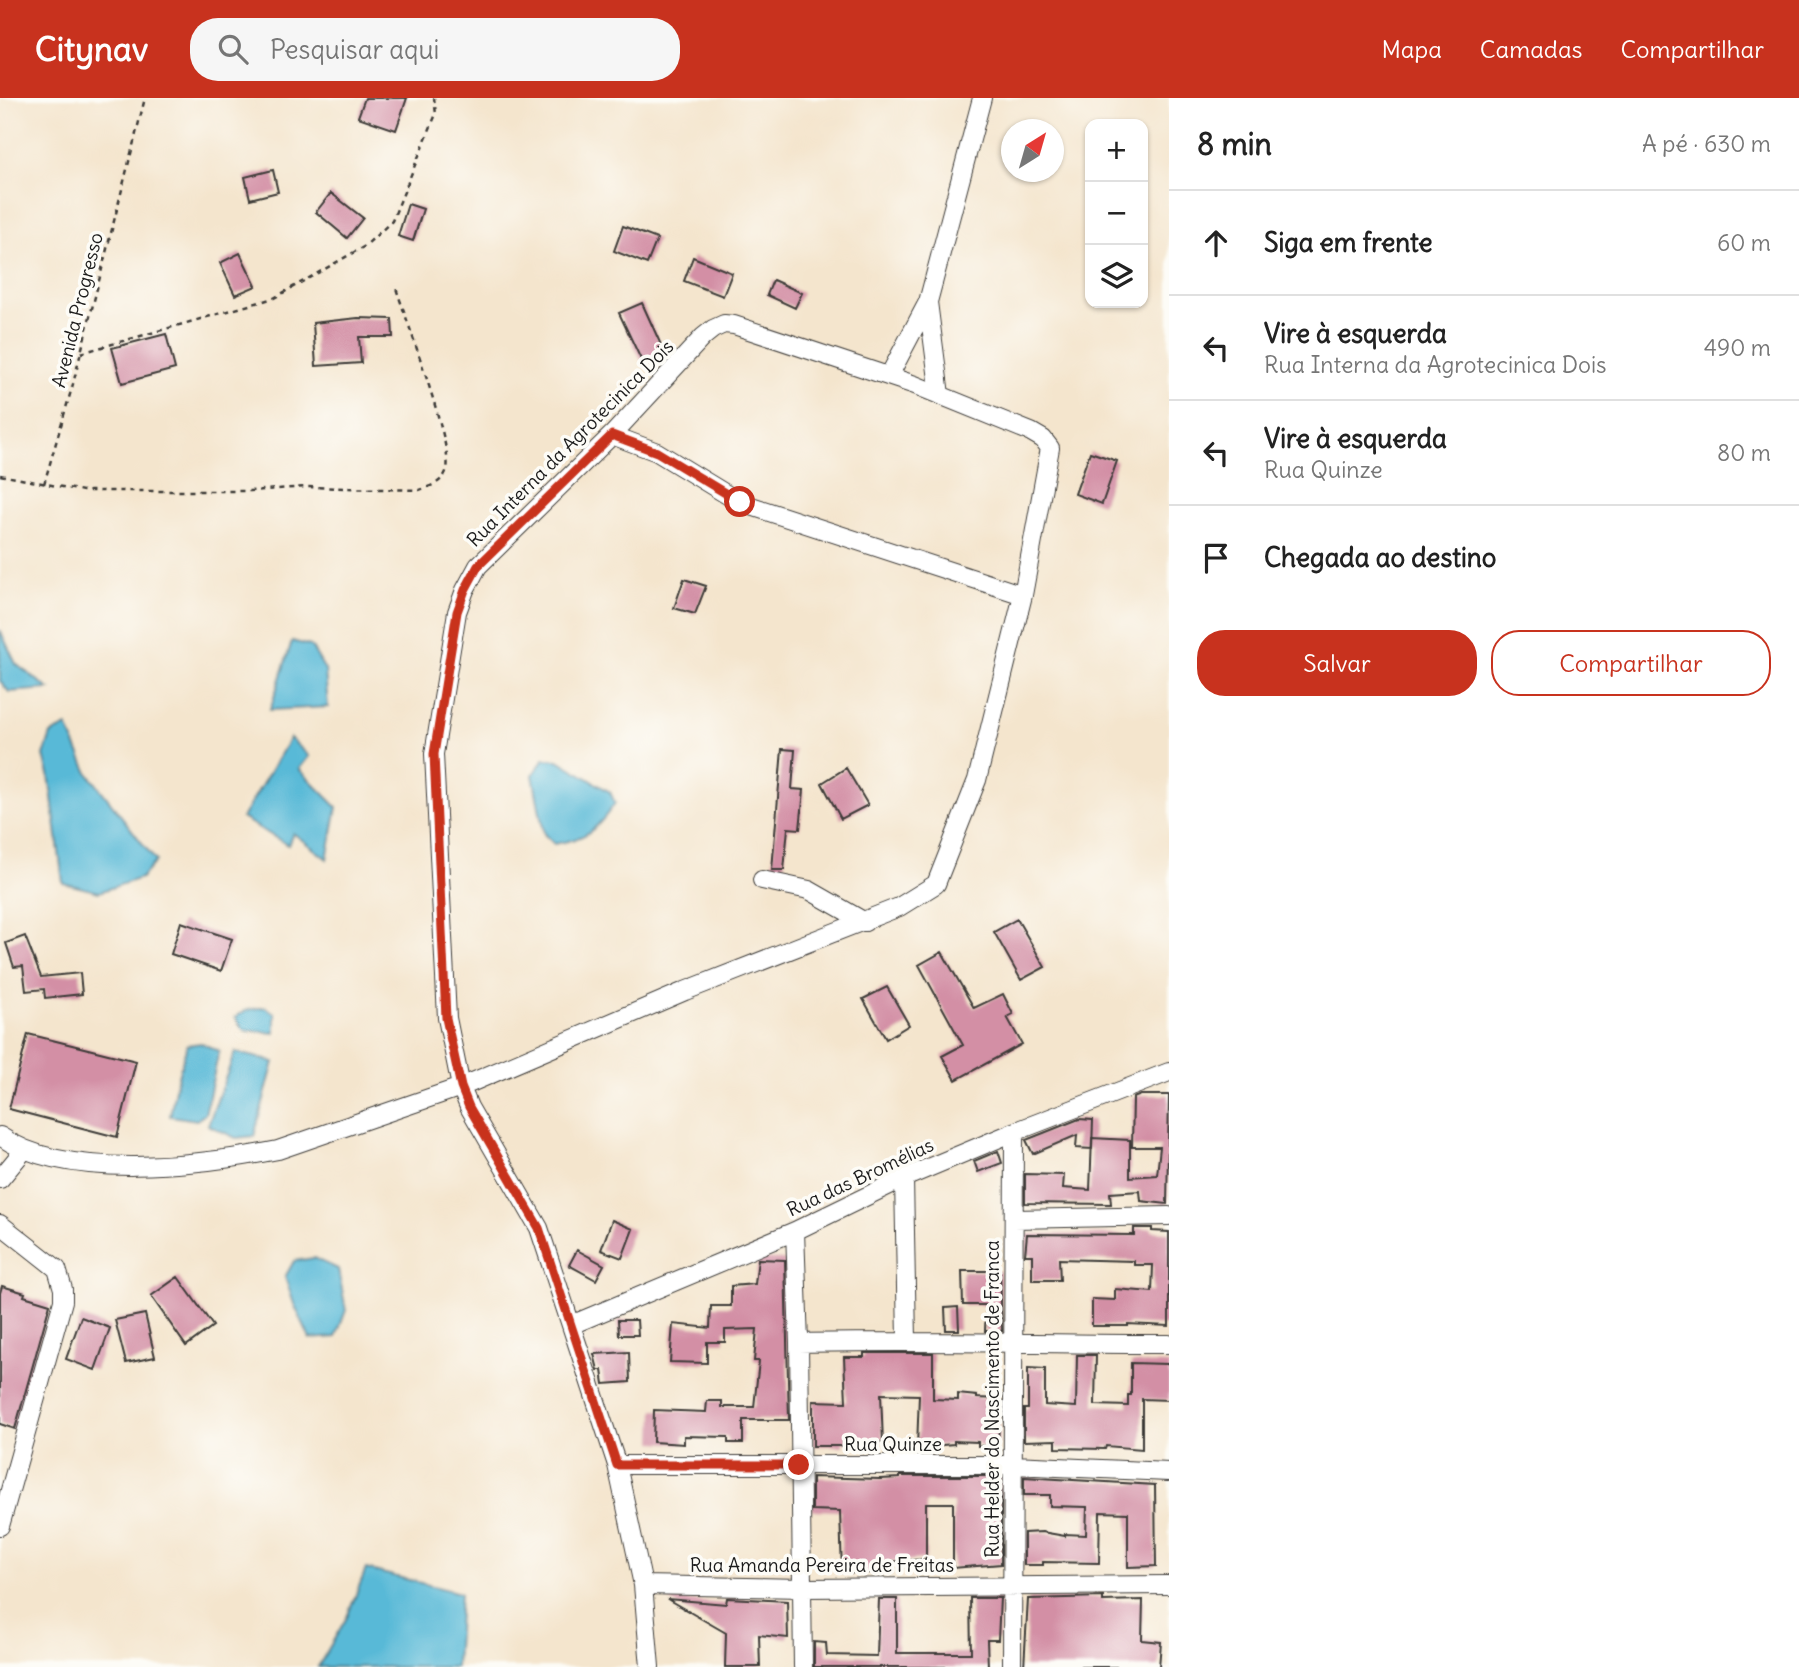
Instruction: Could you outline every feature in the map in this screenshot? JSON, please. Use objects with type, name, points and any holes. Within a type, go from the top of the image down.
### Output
[{"type":"street","points":[[0,1136],[35,1155],[101,1166],[155,1165],[278,1150],[461,1087],[685,991],[865,922],[899,907],[936,884],[977,780],[1023,596],[1050,449],[1043,439],[1031,432],[889,376],[928,302],[982,98]]},
{"type":"street","points":[[928,302],[940,395]]},
{"type":"street","name":"Rua Interna da Agrotecinica Dois","points":[[650,1667],[643,1585],[617,1465],[539,1228],[469,1107],[461,1087],[446,1018],[434,754],[457,612],[478,566],[612,435],[713,329],[724,324],[734,325],[889,376]]},
{"type":"street","points":[[612,435],[657,452],[740,502],[1023,596]]},
{"type":"street","points":[[762,880],[809,890],[865,922]]},
{"type":"street","name":"Rua das Bromélias","points":[[571,1325],[795,1231],[904,1178],[1169,1072]]},
{"type":"street","name":"Rua Helder do Nascimento de Franca","points":[[1012,1667],[1014,1132]]},
{"type":"street","points":[[0,1179],[24,1150]]},
{"type":"street","points":[[904,1178],[907,1340]]},
{"type":"street","points":[[1014,1219],[1169,1216]]},
{"type":"street","points":[[0,1224],[57,1269],[63,1289],[63,1301],[0,1526]]},
{"type":"street","points":[[795,1231],[803,1667]]},
{"type":"street","points":[[799,1343],[907,1340],[1014,1344],[1169,1344]]},
{"type":"street","name":"Rua Quinze","points":[[617,1465],[1013,1465],[1169,1472]]},
{"type":"street","name":"Rua Amanda Pereira de Freitas","points":[[643,1585],[803,1588],[1169,1584]]},
{"type":"path","name":"Avenida Progresso","points":[[44,484],[145,98]]},
{"type":"path","points":[[80,353],[274,298],[365,246],[392,221],[436,114],[434,98]]},
{"type":"path","points":[[0,475],[83,491],[250,491],[306,487],[418,490],[435,485],[448,466],[447,451],[396,288]]},
{"type":"water","points":[[0,630],[16,664],[49,689],[9,692],[0,681]]},
{"type":"water","points":[[292,641],[311,646],[325,670],[328,707],[270,710]]},
{"type":"water","points":[[67,726],[88,773],[156,861],[141,878],[99,892],[63,883],[49,774],[44,756],[51,734]]},
{"type":"water","points":[[290,738],[309,756],[299,769],[337,807],[327,859],[293,833],[288,845],[242,818]]},
{"type":"water","points":[[544,759],[558,760],[610,792],[615,803],[596,827],[583,836],[554,844],[544,834],[533,775]]},
{"type":"water","points":[[265,1007],[275,1014],[275,1033],[243,1030],[235,1017],[247,1010]]},
{"type":"water","points":[[201,1043],[219,1051],[205,1114],[197,1120],[170,1116],[187,1045]]},
{"type":"water","points":[[235,1052],[274,1062],[254,1136],[236,1138],[208,1125]]},
{"type":"water","points":[[314,1258],[338,1269],[346,1310],[336,1337],[310,1339],[285,1277],[294,1261]]},
{"type":"water","points":[[366,1569],[460,1593],[456,1667],[318,1667],[347,1617]]},
{"type":"building","points":[[365,98],[407,98],[396,130],[358,117]]},
{"type":"building","points":[[273,170],[278,192],[250,199],[245,177]]},
{"type":"building","points":[[331,193],[363,218],[347,238],[316,212]]},
{"type":"building","points":[[408,204],[423,209],[413,241],[398,236]]},
{"type":"building","points":[[623,226],[657,239],[647,264],[614,251]]},
{"type":"building","points":[[240,253],[256,286],[235,295],[220,263]]},
{"type":"building","points":[[693,257],[732,273],[723,296],[684,281]]},
{"type":"building","points":[[773,280],[802,293],[795,308],[767,295]]},
{"type":"building","points":[[642,303],[666,356],[644,366],[619,313]]},
{"type":"building","points":[[358,318],[392,319],[393,337],[359,337],[361,363],[316,366],[313,323]]},
{"type":"building","points":[[166,334],[175,369],[122,383],[112,348]]},
{"type":"building","points":[[1090,452],[1117,461],[1102,504],[1075,494]]},
{"type":"building","points":[[684,579],[706,586],[695,614],[674,608]]},
{"type":"building","points":[[782,749],[795,750],[792,789],[804,790],[800,829],[788,828],[784,870],[772,870]]},
{"type":"building","points":[[846,768],[868,805],[841,819],[822,783]]},
{"type":"building","points":[[1017,919],[1045,967],[1021,980],[994,932]]},
{"type":"building","points":[[181,922],[232,939],[221,971],[171,954]]},
{"type":"building","points":[[25,936],[41,977],[80,973],[82,994],[45,998],[44,989],[26,991],[23,966],[14,967],[6,943]]},
{"type":"building","points":[[942,952],[974,1008],[1003,994],[1013,1014],[1007,1017],[1022,1044],[956,1080],[942,1056],[963,1045],[919,965]]},
{"type":"building","points":[[887,987],[909,1025],[886,1039],[863,999]]},
{"type":"building","points":[[28,1034],[136,1061],[117,1137],[9,1109]]},
{"type":"building","points":[[1141,1095],[1169,1095],[1167,1204],[1141,1201],[1140,1191],[1110,1193],[1111,1204],[1025,1203],[1025,1174],[1064,1175],[1063,1188],[1090,1190],[1092,1138],[1130,1140],[1130,1177],[1157,1175],[1160,1147],[1132,1147],[1133,1098]]},
{"type":"building","points":[[1079,1119],[1093,1120],[1092,1149],[1076,1148],[1077,1135],[1033,1154],[1026,1140]]},
{"type":"building","points":[[998,1151],[1002,1163],[978,1172],[974,1161]]},
{"type":"building","points":[[612,1220],[633,1229],[622,1258],[601,1250]]},
{"type":"building","points":[[1134,1228],[1169,1232],[1169,1326],[1092,1326],[1092,1299],[1115,1300],[1115,1289],[1152,1292],[1153,1265],[1134,1265],[1134,1261],[1059,1259],[1060,1280],[1032,1280],[1032,1255],[1025,1255],[1027,1234],[1134,1235]]},
{"type":"building","points":[[577,1250],[604,1265],[596,1280],[569,1265]]},
{"type":"building","points":[[758,1259],[785,1260],[789,1420],[743,1420],[743,1443],[728,1443],[728,1437],[684,1436],[684,1444],[653,1442],[654,1410],[706,1412],[707,1401],[722,1401],[722,1407],[754,1407],[759,1361],[754,1361],[757,1329],[725,1330],[725,1342],[707,1342],[707,1363],[670,1362],[673,1324],[710,1328],[711,1306],[731,1306],[731,1286],[755,1284]]},
{"type":"building","points":[[962,1271],[1000,1271],[1002,1331],[985,1331],[986,1305],[963,1305]]},
{"type":"building","points":[[178,1277],[213,1326],[186,1346],[151,1296]]},
{"type":"building","points":[[2,1286],[50,1304],[15,1429],[0,1424]]},
{"type":"building","points":[[958,1307],[959,1330],[946,1330],[945,1308]]},
{"type":"building","points":[[145,1314],[155,1357],[126,1363],[115,1320]]},
{"type":"building","points":[[81,1317],[110,1328],[95,1370],[66,1359]]},
{"type":"building","points":[[618,1320],[637,1320],[638,1335],[619,1335]]},
{"type":"building","points":[[629,1352],[630,1382],[604,1384],[602,1370],[598,1370],[594,1354]]},
{"type":"building","points":[[864,1353],[933,1353],[933,1399],[958,1400],[958,1394],[1000,1399],[998,1446],[978,1446],[978,1442],[954,1441],[954,1444],[917,1447],[919,1395],[881,1394],[883,1442],[843,1442],[843,1446],[813,1446],[813,1401],[846,1402],[844,1357],[864,1357]]},
{"type":"building","points":[[1077,1355],[1096,1355],[1095,1405],[1128,1406],[1128,1395],[1131,1395],[1131,1363],[1169,1364],[1169,1400],[1142,1399],[1142,1449],[1106,1446],[1105,1449],[1056,1448],[1056,1440],[1024,1441],[1024,1409],[1028,1409],[1028,1368],[1045,1369],[1045,1405],[1076,1407]]},
{"type":"building","points":[[900,1476],[1001,1476],[1001,1564],[953,1568],[953,1503],[926,1503],[926,1559],[877,1563],[877,1573],[842,1573],[840,1511],[812,1510],[812,1477],[880,1479]]},
{"type":"building","points":[[1024,1477],[1155,1485],[1156,1566],[1128,1567],[1128,1513],[1100,1512],[1099,1563],[1043,1562],[1043,1565],[1024,1565],[1024,1533],[1086,1535],[1087,1507],[1050,1506],[1050,1495],[1024,1495]]},
{"type":"building","points":[[1103,1597],[1103,1601],[1143,1600],[1142,1640],[1161,1642],[1159,1667],[1024,1667],[1028,1599]]},
{"type":"building","points":[[727,1598],[787,1601],[788,1638],[759,1635],[760,1667],[725,1667],[726,1633],[667,1599],[726,1604]]},
{"type":"building","points":[[970,1598],[1000,1598],[998,1640],[987,1640],[988,1667],[814,1667],[814,1642],[826,1643],[827,1655],[877,1656],[879,1599],[897,1599],[897,1653],[971,1653]]},
{"type":"route","points":[[740,502],[657,452],[612,435],[478,566],[457,612],[434,754],[446,1018],[461,1087],[469,1107],[539,1228],[617,1465],[799,1465]]}]
